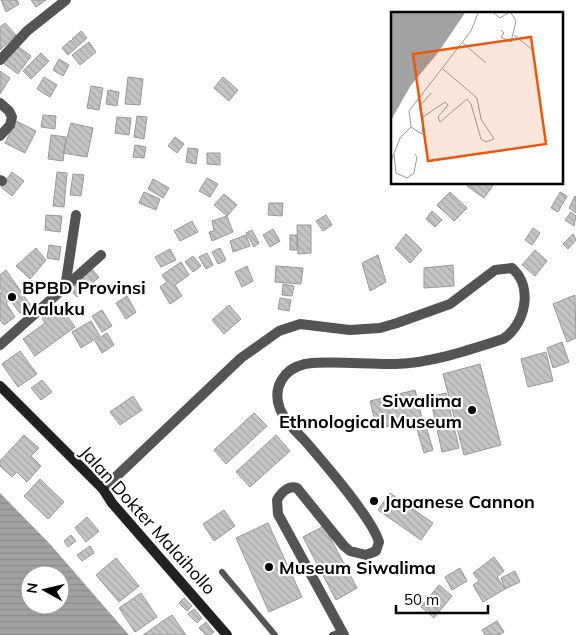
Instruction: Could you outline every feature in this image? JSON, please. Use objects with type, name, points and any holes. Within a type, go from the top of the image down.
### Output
[{"type":"main road","name":"Jalan Dokter Malaihollo","points":[[0,386],[103,488],[112,503],[227,635]]},
{"type":"street","points":[[0,60],[27,31],[66,0]]},
{"type":"street","points":[[0,103],[9,111],[12,117],[10,125],[0,136]]},
{"type":"street","points":[[65,288],[76,214]]},
{"type":"street","points":[[0,345],[101,255]]},
{"type":"street","points":[[103,488],[241,358],[279,331],[300,324],[355,330],[398,323],[450,304],[495,270],[512,268],[522,280],[524,290],[522,313],[514,332],[503,339],[427,360],[398,364],[306,364],[290,369],[278,386],[277,398],[280,410],[286,421],[322,461],[373,528],[379,542],[376,551],[366,555],[350,551],[297,488],[291,487],[285,490],[277,500],[278,514],[339,634]]},
{"type":"lane","points":[[222,572],[275,635]]},
{"type":"shaded area","points":[[0,493],[68,565],[20,565],[20,615],[70,615],[70,567],[129,635],[0,635]]},
{"type":"building","points":[[1,0],[17,0],[19,4],[6,12]]},
{"type":"building","points":[[31,0],[46,0],[36,7]]},
{"type":"building","points":[[5,23],[16,35],[0,50],[0,27]]},
{"type":"building","points":[[81,31],[87,38],[78,46],[72,39]]},
{"type":"building","points":[[71,40],[77,47],[68,55],[62,48]]},
{"type":"building","points":[[89,42],[96,52],[80,65],[72,55]]},
{"type":"building","points":[[16,45],[31,56],[18,74],[3,63]]},
{"type":"building","points":[[41,53],[49,61],[31,79],[23,71]]},
{"type":"building","points":[[59,59],[69,65],[63,76],[53,70]]},
{"type":"building","points":[[0,71],[10,78],[0,94]]},
{"type":"building","points":[[44,77],[57,85],[50,97],[37,89]]},
{"type":"building","points":[[128,77],[143,79],[140,105],[125,104]]},
{"type":"building","points":[[223,77],[238,90],[229,101],[214,88]]},
{"type":"building","points":[[91,86],[103,88],[99,110],[87,108]]},
{"type":"building","points":[[108,90],[119,92],[117,106],[106,104]]},
{"type":"building","points":[[43,115],[56,116],[55,129],[41,127]]},
{"type":"building","points":[[137,116],[147,117],[144,139],[134,137]]},
{"type":"building","points":[[117,117],[131,118],[129,135],[115,133]]},
{"type":"building","points":[[16,121],[36,131],[25,153],[5,143]]},
{"type":"building","points":[[71,123],[93,128],[87,157],[63,153]]},
{"type":"building","points":[[51,135],[66,137],[63,161],[48,159]]},
{"type":"building","points":[[175,137],[184,144],[177,153],[168,146]]},
{"type":"building","points":[[135,145],[146,147],[144,158],[133,157]]},
{"type":"building","points":[[188,148],[198,149],[196,164],[186,162]]},
{"type":"building","points":[[207,153],[220,153],[220,165],[207,164]]},
{"type":"building","points":[[12,172],[24,181],[12,196],[1,187]]},
{"type":"building","points":[[57,172],[67,173],[64,207],[53,206]]},
{"type":"building","points":[[73,174],[84,175],[81,196],[70,195]]},
{"type":"building","points":[[207,178],[218,184],[210,197],[199,191]]},
{"type":"building","points":[[153,179],[169,188],[163,198],[148,189]]},
{"type":"building","points":[[468,185],[493,185],[484,198]]},
{"type":"building","points":[[144,192],[160,199],[156,210],[139,203]]},
{"type":"building","points":[[450,192],[467,208],[454,221],[437,205]]},
{"type":"building","points":[[560,192],[567,196],[558,212],[551,208]]},
{"type":"building","points":[[224,194],[237,205],[227,216],[214,205]]},
{"type":"building","points":[[576,197],[576,213],[569,208]]},
{"type":"building","points":[[269,203],[283,203],[282,216],[268,215]]},
{"type":"building","points":[[432,211],[442,220],[435,227],[426,219]]},
{"type":"building","points":[[571,212],[576,216],[574,226],[565,220]]},
{"type":"building","points":[[46,215],[62,216],[60,232],[45,230]]},
{"type":"building","points":[[326,215],[332,225],[323,231],[316,221]]},
{"type":"building","points":[[227,216],[233,232],[212,241],[209,232],[214,231],[212,221]]},
{"type":"building","points":[[192,221],[198,232],[180,241],[174,231]]},
{"type":"building","points":[[297,225],[311,225],[311,253],[298,254]]},
{"type":"building","points":[[533,228],[540,233],[532,245],[525,240]]},
{"type":"building","points":[[273,229],[280,241],[270,247],[263,235]]},
{"type":"building","points":[[252,230],[259,243],[254,247],[246,233]]},
{"type":"building","points":[[406,234],[422,250],[410,263],[395,248]]},
{"type":"building","points":[[573,234],[576,240],[568,249],[563,244]]},
{"type":"building","points":[[246,235],[250,246],[233,252],[230,241]]},
{"type":"building","points":[[290,235],[297,235],[297,250],[290,250]]},
{"type":"building","points":[[49,245],[61,247],[59,260],[47,258]]},
{"type":"building","points":[[36,248],[46,260],[30,279],[16,266]]},
{"type":"building","points":[[220,248],[226,260],[218,264],[212,252]]},
{"type":"building","points":[[170,249],[176,260],[161,267],[155,257]]},
{"type":"building","points":[[535,250],[547,261],[535,276],[522,265]]},
{"type":"building","points":[[207,253],[213,265],[206,269],[199,257]]},
{"type":"building","points":[[378,255],[386,282],[370,291],[362,263]]},
{"type":"building","points":[[193,256],[201,266],[193,272],[185,262]]},
{"type":"building","points":[[181,262],[189,275],[175,285],[182,296],[170,304],[160,287],[167,282],[162,275]]},
{"type":"building","points":[[453,265],[454,286],[424,288],[424,268]]},
{"type":"building","points":[[89,266],[99,277],[77,297],[67,286]]},
{"type":"building","points":[[247,266],[253,281],[242,287],[235,272]]},
{"type":"building","points":[[276,266],[303,268],[301,284],[275,282]]},
{"type":"building","name":"BPBD Provinsi Maluku","points":[[6,270],[31,306],[20,313],[10,300],[6,303],[15,317],[4,325],[0,320],[0,293],[2,292],[0,288],[0,275]]},
{"type":"building","points":[[283,284],[294,286],[292,296],[282,295]]},
{"type":"building","points":[[575,295],[576,338],[567,342],[553,304]]},
{"type":"building","points":[[127,296],[136,312],[126,319],[116,303]]},
{"type":"building","points":[[280,298],[291,300],[289,311],[278,309]]},
{"type":"building","points":[[59,305],[75,327],[35,356],[23,339],[45,323],[42,318]]},
{"type":"building","points":[[229,305],[241,319],[224,334],[212,320]]},
{"type":"building","points":[[102,310],[112,326],[102,332],[92,316]]},
{"type":"building","points":[[91,321],[100,336],[81,348],[72,332]]},
{"type":"building","points":[[107,333],[114,345],[102,353],[95,341]]},
{"type":"building","points":[[562,342],[569,362],[553,368],[547,348]]},
{"type":"building","points":[[20,351],[37,374],[18,387],[2,364]]},
{"type":"building","points":[[546,352],[553,381],[528,387],[521,359]]},
{"type":"building","name":"Siwalima Ethnological Museum","points":[[480,364],[501,445],[464,455],[443,374]]},
{"type":"building","points":[[42,380],[52,392],[41,400],[31,388]]},
{"type":"building","points":[[415,390],[422,418],[377,429],[370,401]]},
{"type":"building","points":[[446,393],[459,448],[442,452],[430,397]]},
{"type":"building","points":[[133,396],[142,410],[120,425],[110,412]]},
{"type":"building","points":[[254,413],[267,426],[226,464],[214,450]]},
{"type":"building","points":[[425,423],[433,450],[424,453],[416,426]]},
{"type":"building","points":[[24,435],[39,448],[31,456],[41,466],[27,482],[17,472],[12,477],[0,466],[0,461]]},
{"type":"building","points":[[276,435],[290,451],[250,487],[236,472]]},
{"type":"building","points":[[40,479],[64,502],[48,519],[24,496]]},
{"type":"building","points":[[390,493],[433,523],[421,540],[378,510]]},
{"type":"building","points":[[224,510],[235,526],[214,541],[203,524]]},
{"type":"building","points":[[87,517],[99,531],[86,542],[75,528]]},
{"type":"building","name":"Museum Siwalima","points":[[268,523],[302,597],[269,612],[236,538]]},
{"type":"building","points":[[324,526],[357,588],[336,600],[303,537]]},
{"type":"building","points":[[71,535],[76,541],[68,547],[64,541]]},
{"type":"building","points":[[90,546],[94,553],[82,561],[77,555]]},
{"type":"building","points":[[494,557],[504,571],[497,577],[505,589],[483,602],[473,585],[479,581],[473,573]]},
{"type":"building","points":[[116,558],[139,586],[119,602],[96,575]]},
{"type":"building","points":[[460,568],[467,581],[452,590],[445,577]]},
{"type":"building","points":[[515,571],[520,582],[505,589],[501,578]]},
{"type":"building","points":[[439,585],[452,596],[434,618],[421,607]]},
{"type":"building","points":[[141,593],[157,617],[135,632],[119,608]]},
{"type":"building","points":[[184,598],[192,606],[187,611],[179,603]]},
{"type":"building","points":[[194,609],[202,618],[197,623],[188,614]]},
{"type":"building","points":[[172,615],[186,635],[143,635],[160,623]]},
{"type":"building","points":[[497,621],[504,632],[499,635],[485,635],[482,630]]},
{"type":"building","points":[[206,622],[214,632],[210,635],[206,635],[199,628]]},
{"type":"place","name":"BPBD Provinsi Maluku","points":[[12,297]]},
{"type":"place","name":"Siwalima Ethnological Museum","points":[[472,410]]},
{"type":"place","name":"Japanese Cannon","points":[[374,501]]},
{"type":"place","name":"Museum Siwalima","points":[[269,567]]}]
